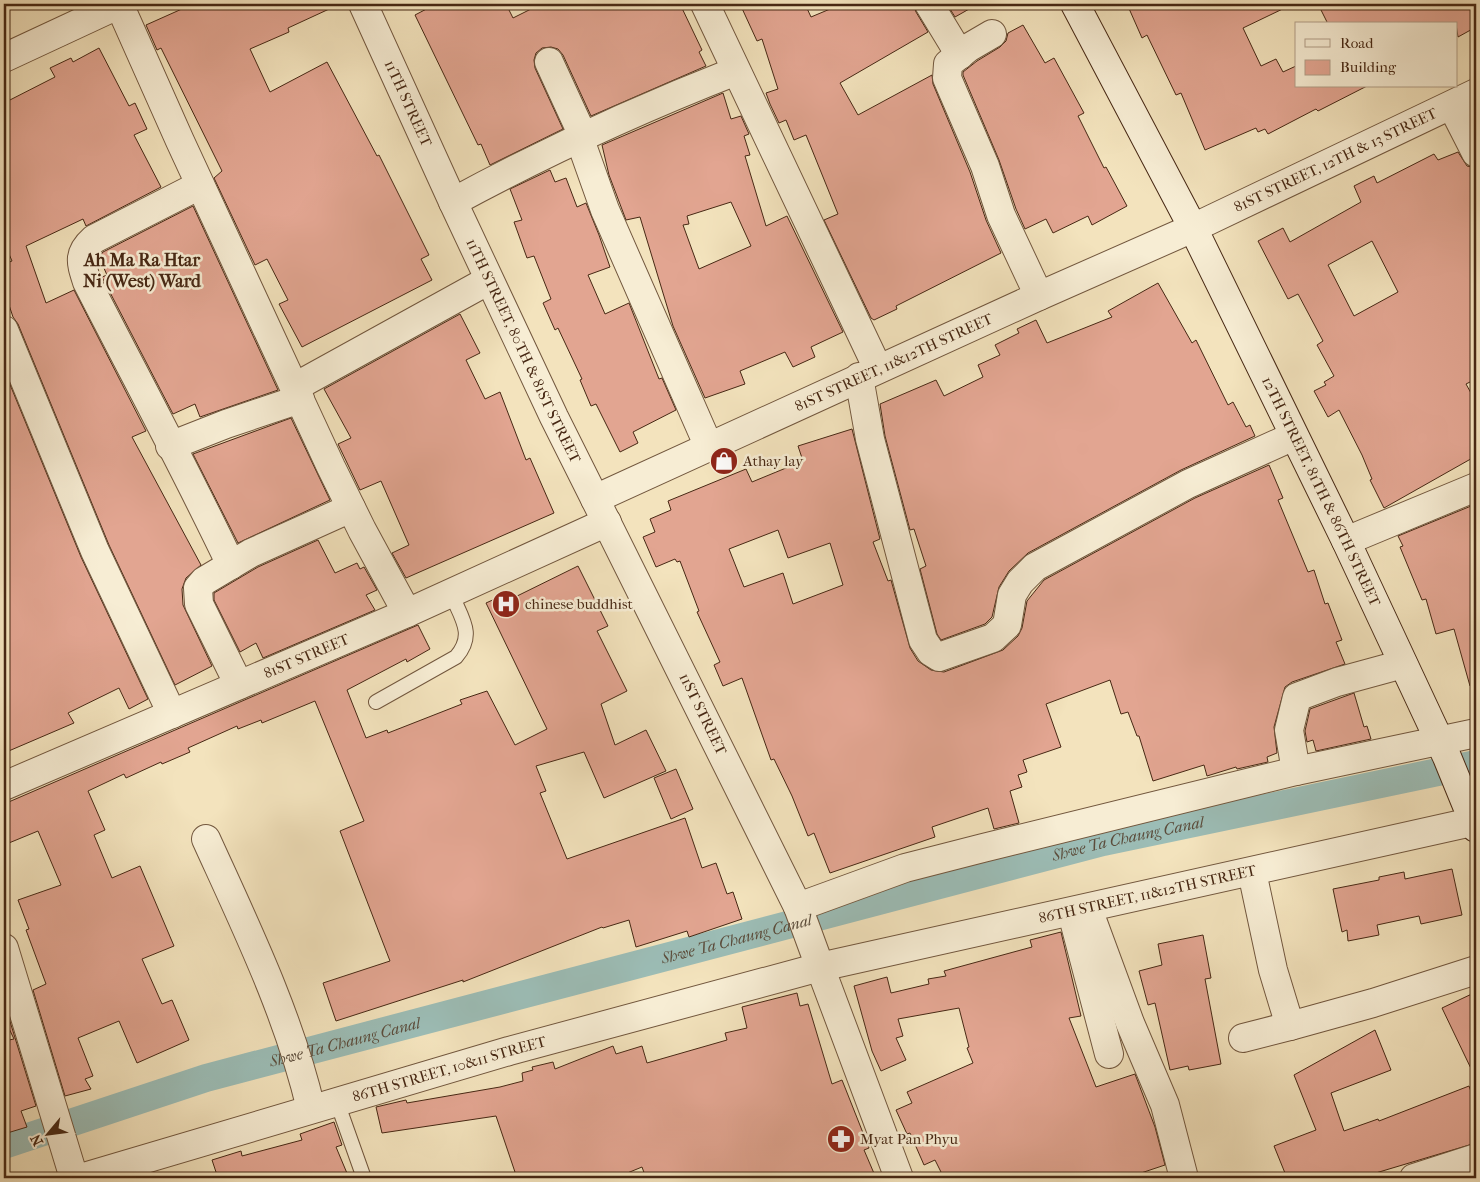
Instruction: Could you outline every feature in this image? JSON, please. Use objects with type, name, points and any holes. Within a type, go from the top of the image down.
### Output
[{"type":"street","points":[[4,58],[119,4],[200,184],[351,508],[407,613]]},
{"type":"street","name":"11TH STREET","points":[[363,4],[453,202]]},
{"type":"street","points":[[705,4],[869,373],[870,439],[923,640],[932,652],[939,657],[993,638],[1007,625],[1012,595],[1020,582],[1035,567],[1188,484],[1294,436]]},
{"type":"street","points":[[929,4],[960,55]]},
{"type":"street","name":"12TH STREET, 81TH & 86TH STREET","points":[[1075,4],[1193,228],[1346,542],[1475,824]]},
{"type":"street","points":[[992,34],[948,64],[947,78],[985,166],[1002,215],[1039,296]]},
{"type":"street","points":[[549,62],[583,136],[583,148],[605,210],[709,447]]},
{"type":"street","points":[[453,202],[515,169],[647,106],[736,71]]},
{"type":"street","name":"81ST STREET, 12TH & 13 STREET","points":[[1193,228],[1452,106],[1476,92]]},
{"type":"street","points":[[1452,106],[1476,153]]},
{"type":"street","points":[[200,184],[94,238],[86,246],[80,262],[87,282],[170,446],[197,493],[232,565]]},
{"type":"street","name":"11TH STREET, 80TH & 81ST STREET","points":[[453,202],[601,510]]},
{"type":"street","name":"81ST STREET, 11&12TH STREET","points":[[601,510],[709,447],[1039,296],[1193,228]]},
{"type":"street","points":[[170,446],[298,393],[489,280]]},
{"type":"street","points":[[4,330],[95,551],[172,714]]},
{"type":"street","points":[[1346,542],[1476,487]]},
{"type":"street","points":[[239,685],[197,597],[198,588],[204,581],[251,553],[351,508]]},
{"type":"street","name":"81ST STREET","points":[[4,786],[407,613],[450,593],[601,510]]},
{"type":"street","name":"11ST STREET","points":[[601,510],[798,907]]},
{"type":"street","points":[[1296,771],[1289,730],[1297,697],[1337,682],[1403,664]]},
{"type":"street","points":[[899,1178],[798,907],[905,868],[1296,771],[1442,750],[1476,733]]},
{"type":"street","name":"86TH STREET, 11&12TH STREET","points":[[820,967],[1475,824]]},
{"type":"street","points":[[206,840],[268,975],[294,1047],[308,1097]]},
{"type":"street","points":[[1252,872],[1273,970],[1290,1026]]},
{"type":"street","points":[[1080,911],[1109,1054]]},
{"type":"street","points":[[1080,911],[1165,1105],[1184,1178]]},
{"type":"street","points":[[4,948],[57,1125],[74,1173]]},
{"type":"street","name":"86TH STREET, 10&11 STREET","points":[[74,1173],[308,1097],[337,1102],[588,1029],[820,967]]},
{"type":"street","points":[[1243,1038],[1373,1003],[1476,970]]},
{"type":"street","points":[[1414,1178],[1476,1158]]},
{"type":"lane","points":[[376,702],[456,658],[464,648],[468,635],[450,593]]},
{"type":"lane","points":[[337,1102],[364,1178]]},
{"type":"building","points":[[193,4],[340,4],[288,28],[289,32],[250,49],[270,92],[327,62],[377,156],[379,155],[429,255],[421,259],[432,280],[302,347],[279,304],[288,300],[267,259],[255,265],[214,178],[222,171],[161,48],[157,50],[146,25]]},
{"type":"building","points":[[436,4],[506,4],[513,18],[541,4],[680,4],[702,50],[699,52],[706,66],[591,116],[563,55],[558,49],[551,47],[542,48],[536,53],[534,60],[535,68],[563,129],[490,165],[481,144],[478,145],[415,15]]},
{"type":"building","points":[[740,4],[805,4],[811,17],[842,4],[913,4],[928,32],[840,83],[858,115],[932,75],[933,84],[970,172],[986,220],[1001,253],[896,306],[897,309],[874,320],[871,318],[824,220],[838,214],[806,135],[794,140],[786,120],[779,123],[770,104],[766,93],[778,89],[762,39],[757,41]]},
{"type":"building","points":[[947,4],[978,4],[955,17]]},
{"type":"building","points":[[1127,4],[1293,4],[1243,28],[1261,66],[1276,59],[1283,72],[1295,66],[1295,88],[1363,88],[1318,111],[1316,109],[1268,134],[1265,129],[1258,132],[1256,128],[1205,150],[1181,93],[1176,95],[1147,35],[1142,38]]},
{"type":"building","points":[[1318,4],[1476,4],[1476,27],[1458,37],[1458,22],[1327,22]]},
{"type":"building","points":[[1023,25],[1045,63],[1054,58],[1084,113],[1078,116],[1104,168],[1106,167],[1127,206],[1092,225],[1088,216],[1053,233],[1046,219],[1025,229],[999,160],[963,75],[963,72],[977,61],[1000,47],[1006,41],[1008,33]]},
{"type":"building","points":[[99,48],[129,106],[135,103],[147,129],[134,135],[161,187],[86,226],[83,219],[26,246],[46,303],[74,290],[146,431],[132,437],[201,565],[186,578],[182,589],[183,605],[212,666],[175,685],[109,545],[18,324],[13,317],[4,290],[4,264],[12,261],[9,254],[4,257],[4,103],[55,77],[50,68],[71,58],[73,62]]},
{"type":"building","points":[[723,93],[731,119],[741,116],[749,134],[744,136],[750,155],[745,156],[766,226],[787,216],[843,332],[811,347],[815,357],[793,367],[785,352],[740,371],[745,384],[705,398],[673,326],[640,217],[626,220],[609,175],[602,145]],"holes":[[[731,202],[751,246],[699,269],[683,225],[689,224],[687,216]]]},
{"type":"building","points":[[1458,152],[1467,166],[1476,168],[1476,379],[1466,384],[1476,402],[1476,456],[1384,508],[1370,480],[1372,479],[1362,455],[1339,410],[1328,417],[1314,391],[1326,385],[1324,382],[1334,376],[1317,345],[1323,341],[1298,294],[1288,299],[1258,241],[1283,228],[1290,242],[1361,202],[1354,186],[1374,176],[1377,183],[1434,154],[1438,160]],"holes":[[[1372,241],[1398,292],[1354,316],[1328,265]]]},
{"type":"building","points":[[550,170],[555,182],[566,178],[577,207],[586,203],[599,235],[610,267],[588,275],[605,314],[629,303],[659,379],[662,378],[676,410],[633,432],[638,443],[620,452],[596,404],[591,406],[580,380],[582,379],[558,328],[555,330],[543,303],[551,299],[534,256],[527,258],[514,222],[522,220],[510,189]]},
{"type":"building","points":[[193,206],[278,390],[200,417],[195,404],[173,414],[102,277],[107,275],[99,257],[103,252]]},
{"type":"building","points":[[1158,283],[1192,343],[1196,340],[1228,405],[1233,402],[1246,427],[1250,425],[1255,436],[1181,470],[1028,553],[1009,571],[999,587],[992,617],[985,624],[941,640],[937,634],[920,569],[926,566],[914,529],[910,530],[885,436],[880,404],[936,380],[944,396],[983,377],[978,365],[1000,355],[995,345],[1019,333],[1017,329],[1036,320],[1047,343],[1112,317],[1108,311]]},
{"type":"building","points":[[460,314],[480,353],[466,360],[485,399],[500,392],[526,460],[530,458],[554,513],[406,578],[392,553],[409,545],[381,481],[360,490],[338,444],[351,438],[324,389]]},
{"type":"building","points":[[4,370],[81,557],[148,699],[129,709],[119,688],[68,713],[74,723],[4,753]]},
{"type":"building","points":[[291,418],[330,500],[238,543],[193,454]]},
{"type":"building","points":[[852,429],[880,539],[873,542],[888,581],[891,580],[910,648],[918,661],[931,670],[944,672],[1003,650],[1018,636],[1022,628],[1027,601],[1044,580],[1195,498],[1269,465],[1283,498],[1278,500],[1308,572],[1314,570],[1325,604],[1328,603],[1342,640],[1336,642],[1345,664],[1292,682],[1285,687],[1274,727],[1277,753],[1267,757],[1268,762],[1237,769],[1236,767],[1207,776],[1204,765],[1153,781],[1139,736],[1137,736],[1128,712],[1121,714],[1110,680],[1046,704],[1061,747],[1023,760],[1027,772],[1018,775],[1022,787],[1010,791],[1019,823],[994,829],[988,808],[932,827],[935,837],[830,873],[814,833],[808,836],[792,796],[774,759],[771,760],[742,678],[723,686],[714,665],[720,662],[697,612],[699,611],[680,561],[677,562],[675,559],[656,567],[643,537],[655,532],[650,519],[671,510],[668,501],[746,469],[752,482],[803,461],[798,446]],"holes":[[[778,530],[788,558],[830,543],[843,585],[793,604],[783,573],[744,587],[729,549]]]},
{"type":"building","points":[[1476,504],[1476,685],[1470,686],[1454,629],[1436,634],[1426,599],[1422,600],[1400,547],[1403,546],[1398,536]]},
{"type":"building","points":[[318,540],[335,573],[357,563],[360,569],[364,567],[377,590],[366,595],[375,610],[263,658],[256,643],[240,652],[214,600],[214,593],[258,567]]},
{"type":"building","points":[[578,566],[608,626],[597,631],[627,691],[601,704],[615,745],[646,730],[666,771],[604,798],[584,752],[536,766],[546,791],[540,793],[567,859],[685,818],[702,868],[716,863],[727,894],[733,892],[742,919],[689,937],[687,931],[636,947],[629,920],[602,927],[463,982],[463,980],[336,1021],[323,983],[390,961],[340,831],[364,821],[315,701],[262,723],[261,720],[238,729],[237,726],[188,748],[190,752],[162,764],[161,762],[126,778],[124,774],[88,791],[105,830],[94,835],[112,878],[140,866],[174,946],[142,959],[162,1004],[172,1000],[189,1040],[137,1063],[119,1021],[78,1038],[93,1076],[85,1079],[91,1089],[65,1096],[33,990],[46,984],[26,930],[29,929],[18,900],[61,885],[38,831],[4,845],[4,804],[418,625],[430,649],[407,662],[406,659],[347,690],[366,738],[387,730],[388,733],[462,704],[460,700],[487,691],[515,745],[547,729],[486,603],[506,594],[509,600]]},
{"type":"building","points":[[1354,693],[1364,727],[1367,726],[1371,739],[1316,751],[1313,740],[1307,742],[1305,731],[1310,709]]},
{"type":"building","points":[[676,769],[693,809],[671,819],[654,778]]},
{"type":"building","points":[[1452,869],[1462,915],[1421,924],[1419,916],[1377,925],[1379,935],[1348,941],[1347,930],[1342,932],[1333,889],[1379,880],[1379,877],[1404,872],[1405,879]]},
{"type":"building","points":[[1061,932],[1081,1016],[1069,1018],[1096,1087],[1135,1074],[1155,1127],[1165,1165],[1126,1178],[944,1178],[935,1160],[924,1165],[910,1133],[907,1134],[896,1110],[912,1103],[907,1092],[973,1063],[967,1048],[969,1047],[959,1008],[898,1019],[903,1036],[896,1038],[906,1060],[881,1071],[872,1051],[854,986],[887,977],[891,993],[929,984],[928,979],[946,976],[944,971],[1032,947],[1030,940]]},
{"type":"building","points":[[1203,935],[1211,978],[1205,979],[1221,1064],[1189,1070],[1188,1066],[1170,1070],[1155,1003],[1148,1005],[1139,971],[1162,965],[1158,944]]},
{"type":"building","points":[[1476,992],[1476,1079],[1442,1008]]},
{"type":"building","points":[[797,993],[800,1006],[808,1004],[832,1084],[842,1080],[869,1148],[864,1150],[876,1178],[646,1178],[642,1167],[615,1178],[517,1178],[496,1116],[382,1133],[376,1107],[406,1100],[407,1103],[500,1087],[523,1081],[522,1073],[533,1070],[532,1067],[553,1062],[555,1069],[613,1046],[616,1054],[642,1046],[647,1063],[727,1040],[725,1033],[747,1028],[742,1007]]},
{"type":"building","points":[[8,1015],[36,1106],[21,1111],[27,1127],[4,1134],[4,1041],[14,1039],[4,1018]]},
{"type":"building","points":[[1375,1030],[1391,1070],[1331,1093],[1344,1131],[1378,1119],[1379,1121],[1469,1086],[1473,1097],[1476,1096],[1476,1143],[1359,1178],[1287,1178],[1274,1146],[1316,1130],[1294,1075]]},
{"type":"building","points":[[334,1122],[342,1145],[336,1147],[349,1178],[218,1178],[212,1160],[241,1151],[242,1156],[302,1140],[300,1134]]},
{"type":"waterway","name":"Shwe Ta Chaung Canal","points":[[4,1145],[206,1078],[1103,842],[1476,764]]},
{"type":"place","name":"Athay lay","points":[[724,461]]},
{"type":"place","name":"chinese buddhist","points":[[506,604]]},
{"type":"place","name":"Myat Pan Phyu","points":[[841,1139]]},
{"type":"district","name":"Ah Ma Ra Htar Ni (West) Ward","points":[[142,270]]}]
